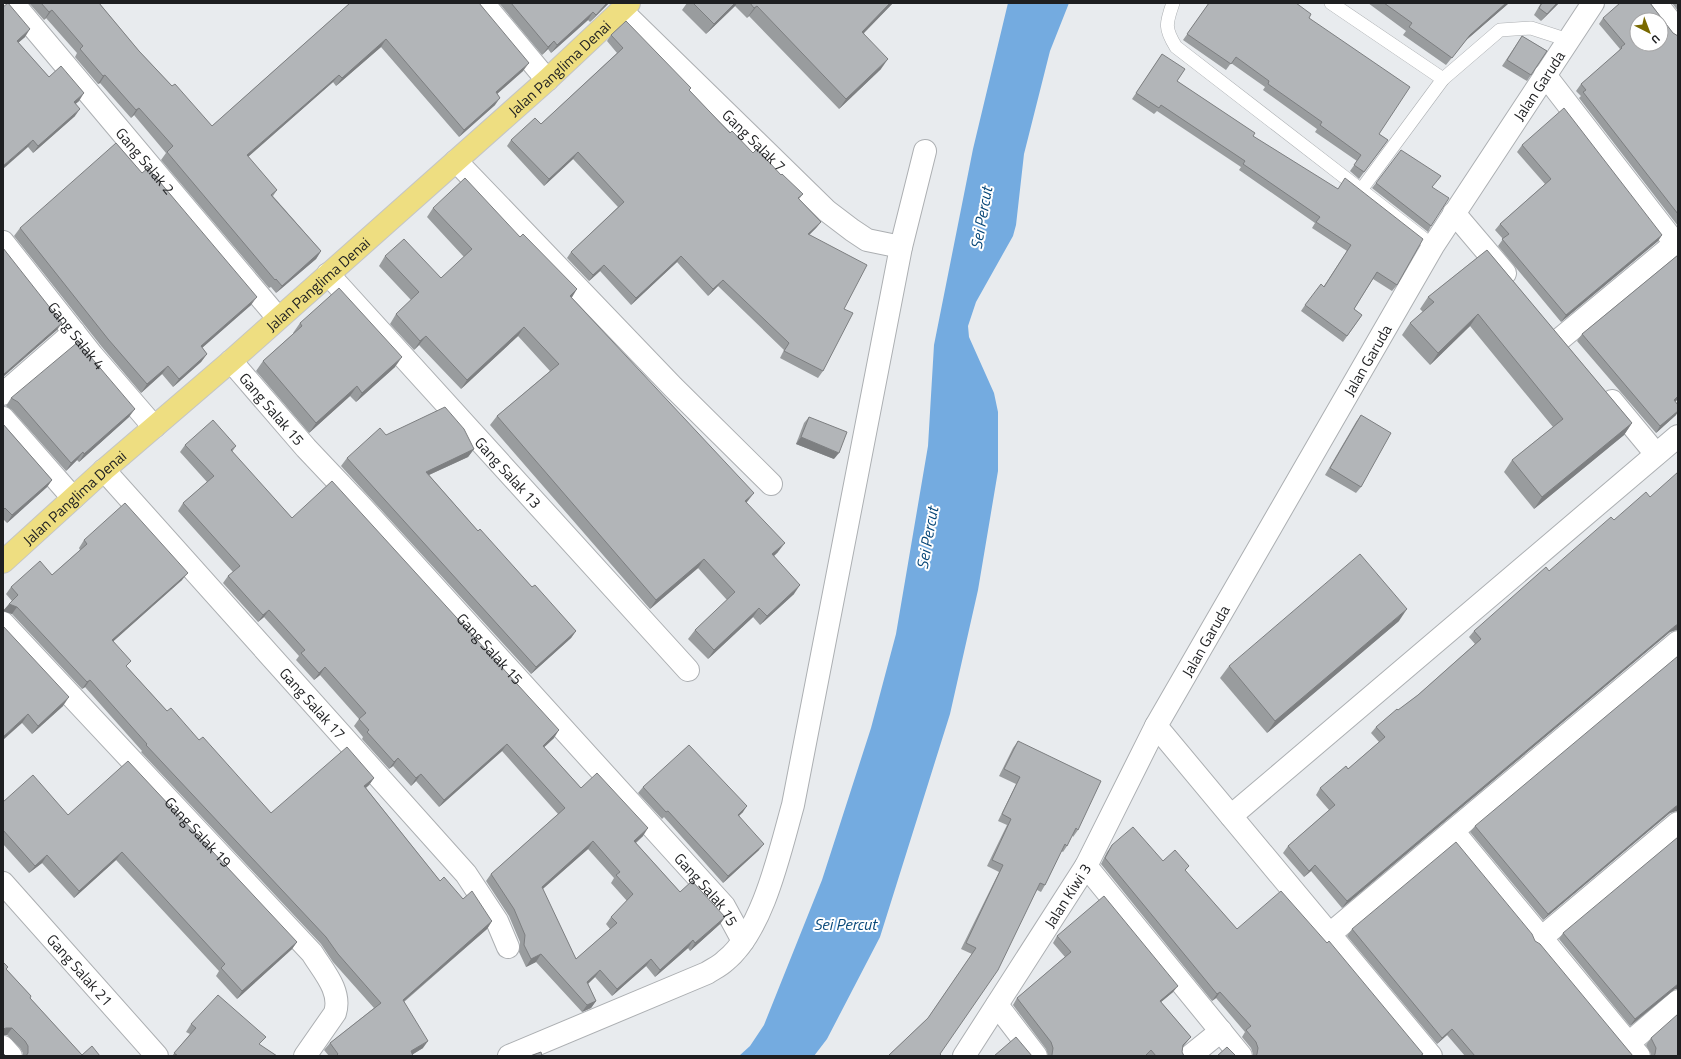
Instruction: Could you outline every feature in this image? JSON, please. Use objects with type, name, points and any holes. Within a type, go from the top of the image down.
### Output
[{"type":"main road","name":"Jalan Panglima Denai","points":[[3,562],[104,470],[231,361],[547,80],[626,7]]},
{"type":"street","name":"Gang Salak 2","points":[[13,3],[278,318]]},
{"type":"street","points":[[483,3],[547,80]]},
{"type":"street","name":"Jalan Garuda","points":[[1156,726],[1433,246],[1593,3]]},
{"type":"street","points":[[1656,3],[1678,31]]},
{"type":"street","name":"Gang Salak 7","points":[[626,7],[827,211],[867,240],[901,247]]},
{"type":"street","points":[[1545,75],[1677,242],[1560,339]]},
{"type":"street","points":[[509,1056],[707,973],[726,961],[743,941],[754,921],[773,877],[793,805],[901,247],[926,151]]},
{"type":"street","points":[[456,160],[673,387],[771,484]]},
{"type":"street","points":[[1454,213],[1520,291]]},
{"type":"street","name":"Gang Salak 4","points":[[3,242],[74,332],[154,427]]},
{"type":"street","name":"Gang Salak 13","points":[[328,274],[688,670]]},
{"type":"street","points":[[1545,321],[1575,357]]},
{"type":"street","points":[[3,394],[74,332]]},
{"type":"street","name":"Gang Salak 15","points":[[231,361],[306,448],[359,504],[724,906],[743,941]]},
{"type":"street","points":[[1600,388],[1656,454]]},
{"type":"street","points":[[3,418],[73,498]]},
{"type":"street","points":[[1231,816],[1678,436]]},
{"type":"street","name":"Gang Salak 17","points":[[104,470],[466,874],[497,921],[508,947]]},
{"type":"street","name":"Gang Salak 19","points":[[3,623],[312,953],[334,989],[338,1005],[335,1013],[305,1056]]},
{"type":"street","points":[[1330,934],[1678,642]]},
{"type":"street","points":[[1156,726],[1431,1056]]},
{"type":"street","name":"Jalan Kiwi 3","points":[[964,1056],[1086,866],[1156,726]]},
{"type":"street","points":[[1540,939],[1678,823]]},
{"type":"street","points":[[1453,831],[1540,939],[1634,1050],[1678,1001]]},
{"type":"street","points":[[1086,866],[1241,1056]]},
{"type":"street","name":"Gang Salak 21","points":[[3,883],[157,1056]]},
{"type":"street","points":[[996,1005],[1036,1056]]},
{"type":"street","points":[[1190,1056],[1221,1031]]},
{"type":"street","points":[[3,1048],[11,1056]]},
{"type":"lane","points":[[1173,3],[1166,22],[1171,38],[1176,47],[1433,246]]},
{"type":"lane","points":[[1331,3],[1443,79]]},
{"type":"lane","points":[[1361,190],[1443,79],[1500,30],[1531,28],[1568,40]]},
{"type":"water","name":"Sei Percut","points":[[1008,3],[1069,3],[1050,51],[1024,154],[1016,225],[1013,236],[976,302],[968,326],[969,337],[994,393],[998,412],[998,471],[978,590],[950,714],[880,937],[827,1039],[814,1056],[739,1056],[750,1046],[764,1025],[822,880],[871,728],[896,634],[928,446],[934,345],[973,149]]},
{"type":"building","points":[[8,3],[30,29],[17,41],[49,77],[61,66],[84,93],[74,102],[80,109],[38,146],[33,140],[3,166],[3,7]]},
{"type":"building","points":[[41,3],[99,3],[139,51],[172,86],[175,84],[212,126],[350,3],[479,3],[529,63],[496,92],[500,98],[464,130],[386,39],[342,78],[339,75],[247,155],[277,190],[271,195],[321,251],[282,286],[276,279],[275,280],[167,152],[173,146],[139,108],[136,110],[105,75],[103,76],[80,49],[83,46],[52,10],[49,12]]},
{"type":"building","points":[[511,3],[607,3],[596,15],[593,12],[557,45],[554,41],[548,47]]},
{"type":"building","points":[[693,3],[735,3],[714,24]]},
{"type":"building","points":[[750,3],[890,3],[862,32],[888,59],[846,99],[757,6],[754,8]]},
{"type":"building","points":[[1209,3],[1296,3],[1311,14],[1309,18],[1410,87],[1379,134],[1388,140],[1364,172],[1354,165],[1361,155],[1320,125],[1322,122],[1268,84],[1269,81],[1236,57],[1231,64],[1187,34]]},
{"type":"building","points":[[1384,3],[1506,3],[1470,35],[1452,58],[1409,27],[1412,23]]},
{"type":"building","points":[[1542,3],[1557,3],[1547,14],[1539,8]]},
{"type":"building","points":[[1620,3],[1650,3],[1657,12],[1629,12],[1629,52],[1669,52],[1669,28],[1678,36],[1678,214],[1583,92],[1586,90],[1581,84],[1625,44],[1603,18]]},
{"type":"building","points":[[626,21],[691,88],[689,90],[730,133],[732,131],[753,153],[757,149],[781,175],[782,174],[803,194],[798,198],[821,222],[808,234],[867,265],[844,309],[853,313],[823,371],[784,351],[789,343],[723,280],[713,289],[681,256],[636,298],[604,265],[593,275],[571,252],[624,202],[578,152],[549,179],[511,140],[535,118],[541,124],[623,48],[611,35]]},
{"type":"building","points":[[1522,36],[1547,51],[1531,75],[1507,60]]},
{"type":"building","points":[[1162,54],[1185,69],[1177,81],[1255,133],[1253,136],[1338,189],[1345,178],[1423,239],[1397,285],[1377,272],[1354,309],[1362,315],[1347,336],[1305,305],[1321,284],[1324,287],[1351,245],[1316,222],[1320,217],[1243,164],[1245,161],[1161,105],[1159,108],[1136,93]]},
{"type":"building","points":[[1564,108],[1662,235],[1566,315],[1502,239],[1509,234],[1500,224],[1551,179],[1522,145]]},
{"type":"building","points":[[116,143],[142,173],[148,168],[257,297],[201,346],[207,354],[179,379],[168,366],[147,384],[108,339],[20,228]]},
{"type":"building","points":[[1401,150],[1441,176],[1432,187],[1449,198],[1431,226],[1376,183]]},
{"type":"building","points":[[465,178],[520,237],[523,234],[577,289],[570,296],[754,493],[745,501],[785,543],[772,554],[800,585],[767,616],[759,608],[714,650],[695,630],[735,592],[704,559],[656,600],[497,416],[559,364],[524,327],[467,380],[426,336],[420,341],[396,314],[419,292],[385,256],[404,239],[441,278],[472,249],[433,208]]},
{"type":"building","points":[[3,248],[62,323],[3,375]]},
{"type":"building","points":[[1487,250],[1632,423],[1542,497],[1512,460],[1563,419],[1478,314],[1438,353],[1410,323],[1434,302],[1428,297]]},
{"type":"building","points":[[1678,255],[1678,396],[1674,400],[1678,405],[1678,411],[1660,426],[1582,334]]},
{"type":"building","points":[[339,288],[402,357],[362,393],[357,386],[316,423],[263,361],[302,326],[300,323]]},
{"type":"building","points":[[78,342],[135,409],[84,454],[83,452],[71,463],[18,402],[11,398]]},
{"type":"building","points":[[445,407],[464,429],[474,449],[426,472],[478,531],[480,529],[532,587],[535,585],[576,631],[536,667],[347,458],[380,428],[386,435]]},
{"type":"building","points":[[1361,415],[1391,433],[1361,487],[1330,468]]},
{"type":"building","points":[[809,417],[847,432],[839,453],[801,437]]},
{"type":"building","points":[[213,420],[236,446],[231,450],[292,518],[332,481],[559,730],[543,746],[581,788],[597,773],[648,828],[634,841],[680,892],[692,881],[725,917],[695,943],[693,940],[660,970],[651,959],[617,989],[600,970],[587,982],[596,1001],[587,1005],[541,954],[531,959],[524,945],[525,935],[514,909],[491,874],[565,808],[507,744],[444,800],[421,774],[416,778],[398,758],[394,762],[367,732],[369,730],[359,719],[366,713],[325,667],[319,673],[301,653],[305,650],[269,610],[263,615],[228,576],[240,566],[183,503],[214,476],[185,445]],"holes":[[[593,841],[620,872],[616,875],[633,894],[611,917],[617,923],[576,959],[542,887]]]},
{"type":"building","points":[[3,424],[52,480],[12,515],[5,508],[3,510]]},
{"type":"building","points":[[1678,472],[1678,624],[1347,901],[1315,865],[1309,871],[1288,846],[1335,805],[1320,788],[1346,766],[1348,769],[1385,737],[1376,727],[1397,709],[1398,710],[1418,695],[1481,639],[1474,631],[1546,567],[1549,571],[1611,517],[1614,520],[1646,492],[1650,497]]},
{"type":"building","points":[[125,503],[188,573],[112,640],[131,661],[126,666],[167,711],[171,708],[199,740],[203,737],[271,813],[347,747],[374,778],[364,786],[440,881],[444,877],[463,899],[472,891],[492,921],[403,1000],[428,1041],[411,1051],[413,1056],[336,1056],[338,1054],[330,1043],[381,1003],[338,954],[326,937],[146,745],[147,744],[90,680],[87,682],[17,607],[9,604],[18,595],[11,587],[40,561],[52,575],[87,544],[84,540]]},
{"type":"building","points":[[1360,554],[1407,609],[1275,721],[1229,666]]},
{"type":"building","points":[[3,626],[69,697],[38,726],[28,714],[3,737]]},
{"type":"building","points":[[1678,656],[1678,805],[1548,914],[1475,826]]},
{"type":"building","points":[[1018,741],[1101,781],[1078,830],[1076,828],[1067,846],[1065,844],[1045,885],[1040,883],[998,970],[940,1054],[942,1056],[888,1056],[928,1018],[976,948],[966,943],[1003,865],[992,860],[1011,819],[1002,814],[1020,777],[1004,769]]},
{"type":"building","points":[[689,745],[747,806],[738,815],[764,844],[728,876],[668,811],[666,812],[643,787]]},
{"type":"building","points":[[128,761],[297,942],[242,991],[221,968],[225,964],[122,852],[79,891],[47,855],[35,866],[3,830],[3,802],[33,775],[68,815]]},
{"type":"building","points":[[1133,827],[1163,861],[1175,850],[1189,866],[1185,870],[1237,929],[1281,891],[1327,943],[1329,941],[1423,1054],[1420,1056],[1256,1056],[1258,1048],[1256,1042],[1246,1030],[1251,1026],[1220,992],[1217,994],[1105,858],[1112,845]]},
{"type":"building","points":[[1678,837],[1678,984],[1635,1019],[1563,933]]},
{"type":"building","points":[[1456,842],[1532,934],[1535,941],[1540,944],[1633,1056],[1475,1056],[1452,1029],[1442,1038],[1352,929]]},
{"type":"building","points":[[1104,896],[1178,986],[1160,1001],[1191,1037],[1183,1045],[1182,1052],[1184,1056],[1156,1056],[1151,1050],[1145,1056],[1051,1056],[1053,1048],[1051,1042],[1017,998],[1071,952],[1057,936]]},
{"type":"building","points":[[3,962],[8,967],[6,969],[31,996],[30,998],[82,1055],[92,1046],[100,1056],[26,1056],[28,1053],[28,1046],[25,1041],[12,1028],[3,1029]]},
{"type":"building","points":[[218,995],[266,1037],[259,1044],[277,1056],[178,1056],[174,1053],[196,1028],[191,1024]]},
{"type":"building","points":[[1678,1014],[1678,1056],[1654,1056],[1656,1048],[1651,1038]]},
{"type":"building","points":[[1016,1037],[1032,1056],[994,1056]]},
{"type":"building","points":[[1227,1047],[1236,1056],[1217,1056]]},
{"type":"building","points":[[541,1052],[542,1056],[530,1056]]}]
